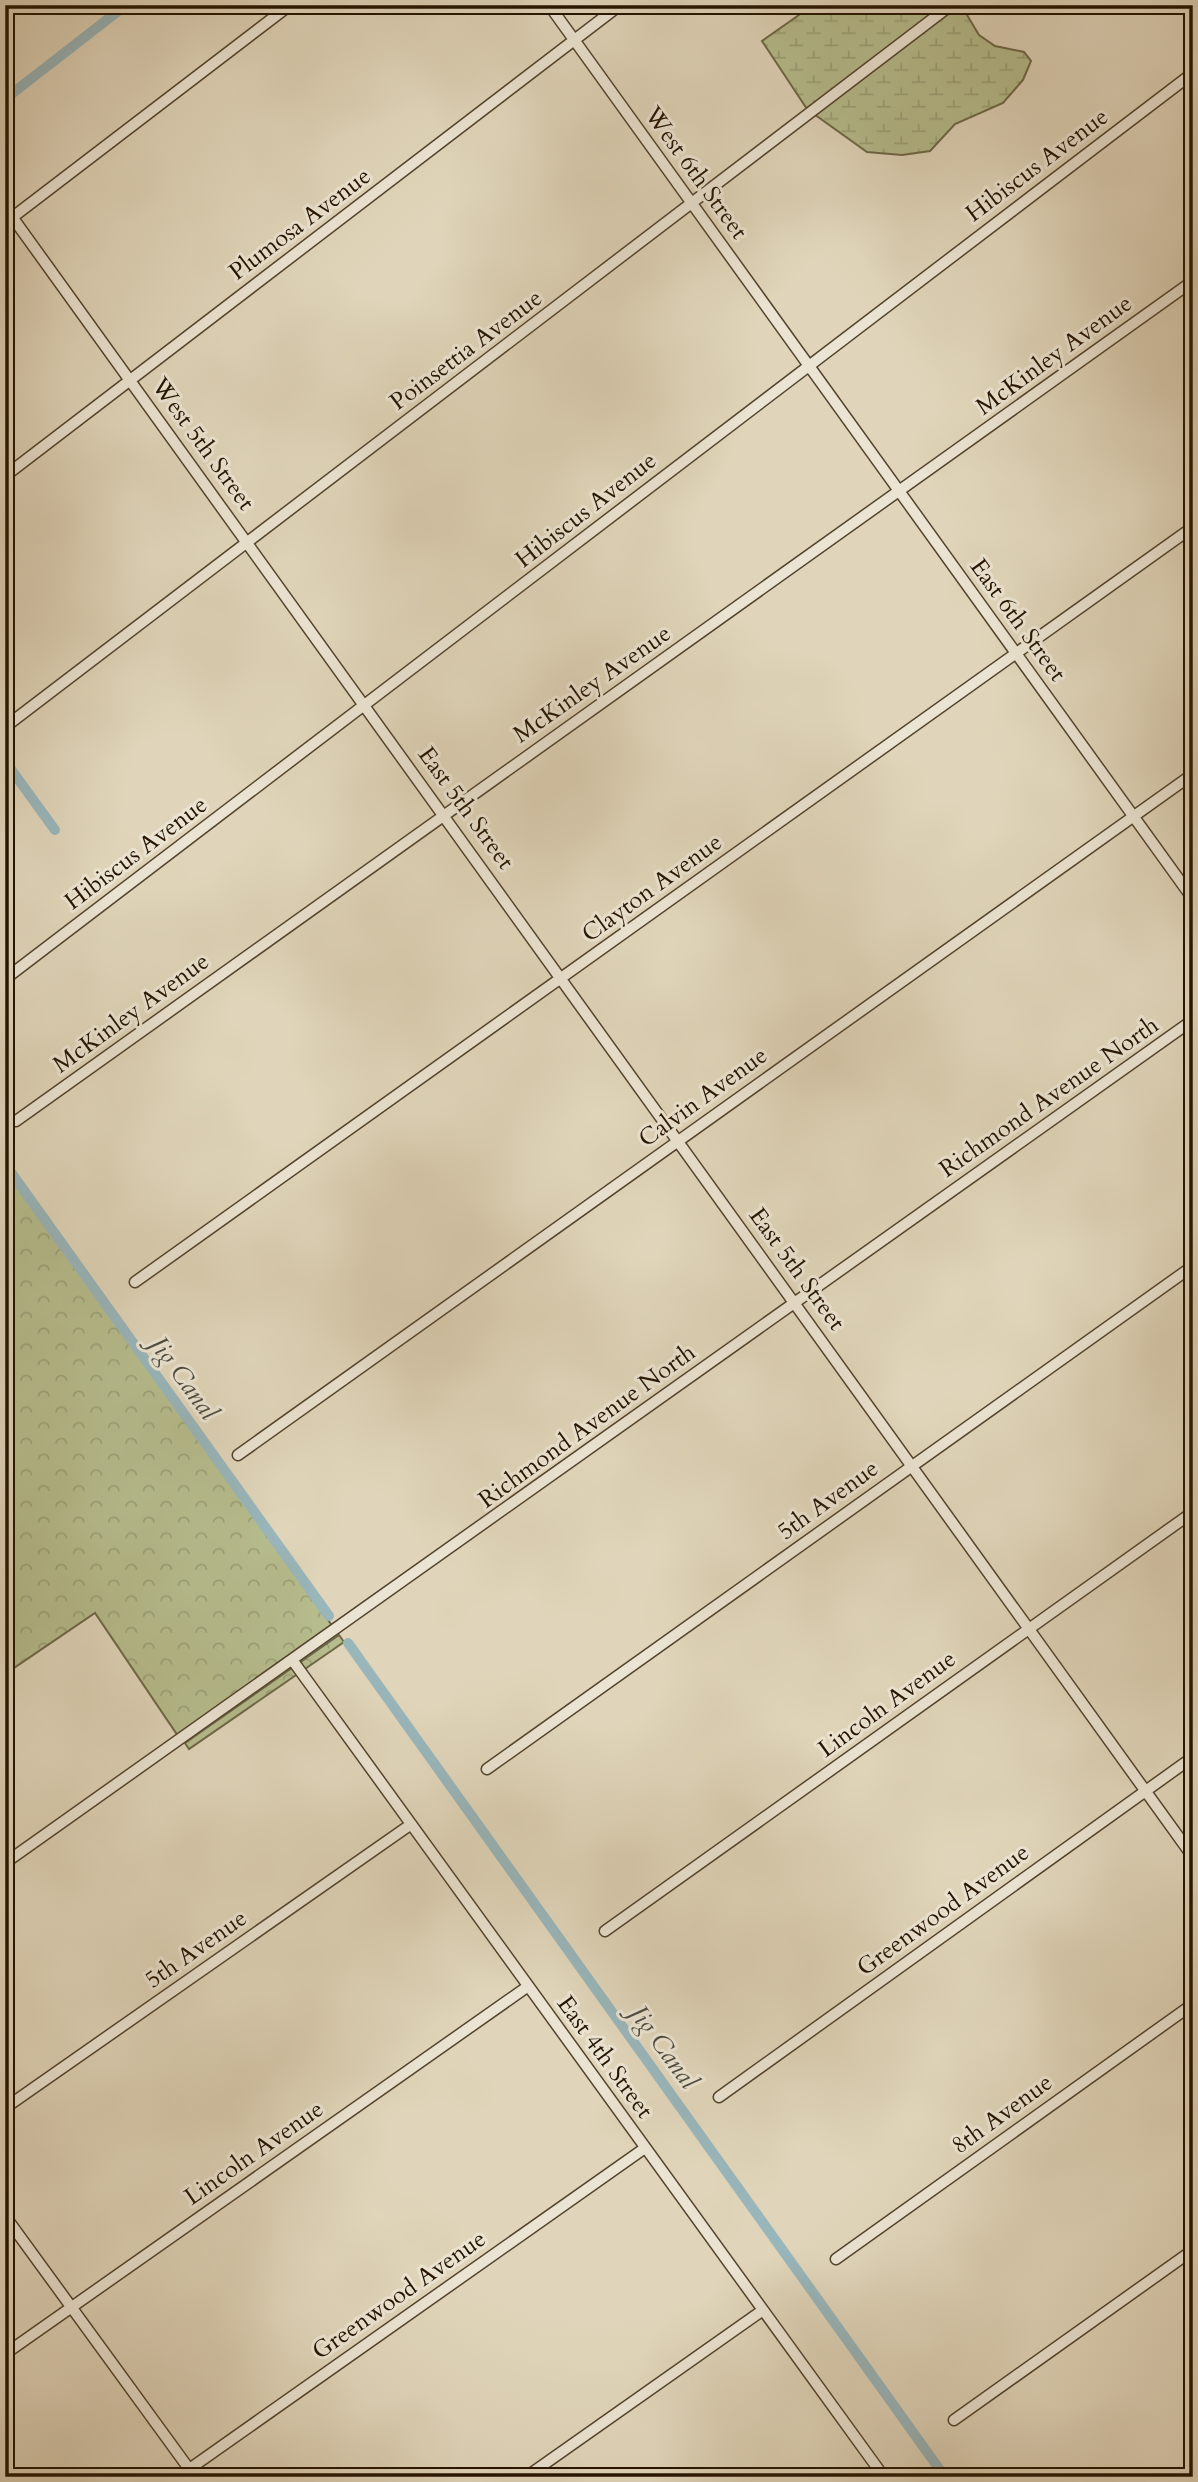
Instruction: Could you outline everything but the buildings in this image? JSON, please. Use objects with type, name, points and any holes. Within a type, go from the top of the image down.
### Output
[{"type":"street","points":[[9,220],[290,5]]},
{"type":"street","name":"West 6th Street","points":[[549,5],[810,364]]},
{"type":"street","name":"Plumosa Avenue","points":[[5,476],[620,5]]},
{"type":"street","name":"Poinsettia Avenue","points":[[5,727],[951,5]]},
{"type":"street","name":"Hibiscus Avenue","points":[[5,979],[1193,73]]},
{"type":"street","name":"West 5th Street","points":[[5,208],[9,220],[131,380],[366,705]]},
{"type":"street","name":"McKinley Avenue","points":[[16,1121],[1193,281]]},
{"type":"street","name":"East 6th Street","points":[[810,364],[1193,899]]},
{"type":"street","name":"Clayton Avenue","points":[[135,1282],[1193,527]]},
{"type":"street","name":"East 5th Street","points":[[366,705],[1193,1857]]},
{"type":"street","name":"Calvin Avenue","points":[[239,1455],[1193,774]]},
{"type":"street","name":"Richmond Avenue North","points":[[5,1863],[1193,1020]]},
{"type":"street","name":"5th Avenue","points":[[487,1769],[1193,1266]]},
{"type":"street","name":"Lincoln Avenue","points":[[605,1931],[1193,1512]]},
{"type":"street","name":"East 4th Street","points":[[293,1661],[880,2475]]},
{"type":"street","name":"Greenwood Avenue","points":[[719,2097],[1193,1757]]},
{"type":"street","name":"5th Avenue","points":[[5,2108],[410,1825]]},
{"type":"street","name":"Lincoln Avenue","points":[[5,2354],[527,1987]]},
{"type":"street","name":"8th Avenue","points":[[836,2259],[1193,2004]]},
{"type":"street","name":"Greenwood Avenue","points":[[178,2477],[192,2473],[645,2148]]},
{"type":"street","points":[[5,2216],[192,2473]]},
{"type":"street","points":[[954,2420],[1193,2250]]},
{"type":"street","points":[[526,2477],[763,2310]]},
{"type":"green space","points":[[803,5],[961,5],[979,35],[995,46],[1024,52],[1031,61],[1023,80],[1003,103],[955,124],[930,151],[902,155],[867,152],[807,109],[762,41],[806,10]]},
{"type":"green space","points":[[5,1160],[333,1627],[178,1736],[95,1613],[5,1674]]},
{"type":"green space","points":[[339,1635],[344,1642],[189,1749],[185,1743]]},
{"type":"waterway","points":[[5,99],[126,5]]},
{"type":"waterway","points":[[5,761],[55,830]]},
{"type":"waterway","name":"Jig Canal","points":[[5,1164],[329,1616]]},
{"type":"waterway","name":"Jig Canal","points":[[348,1643],[945,2477]]}]
